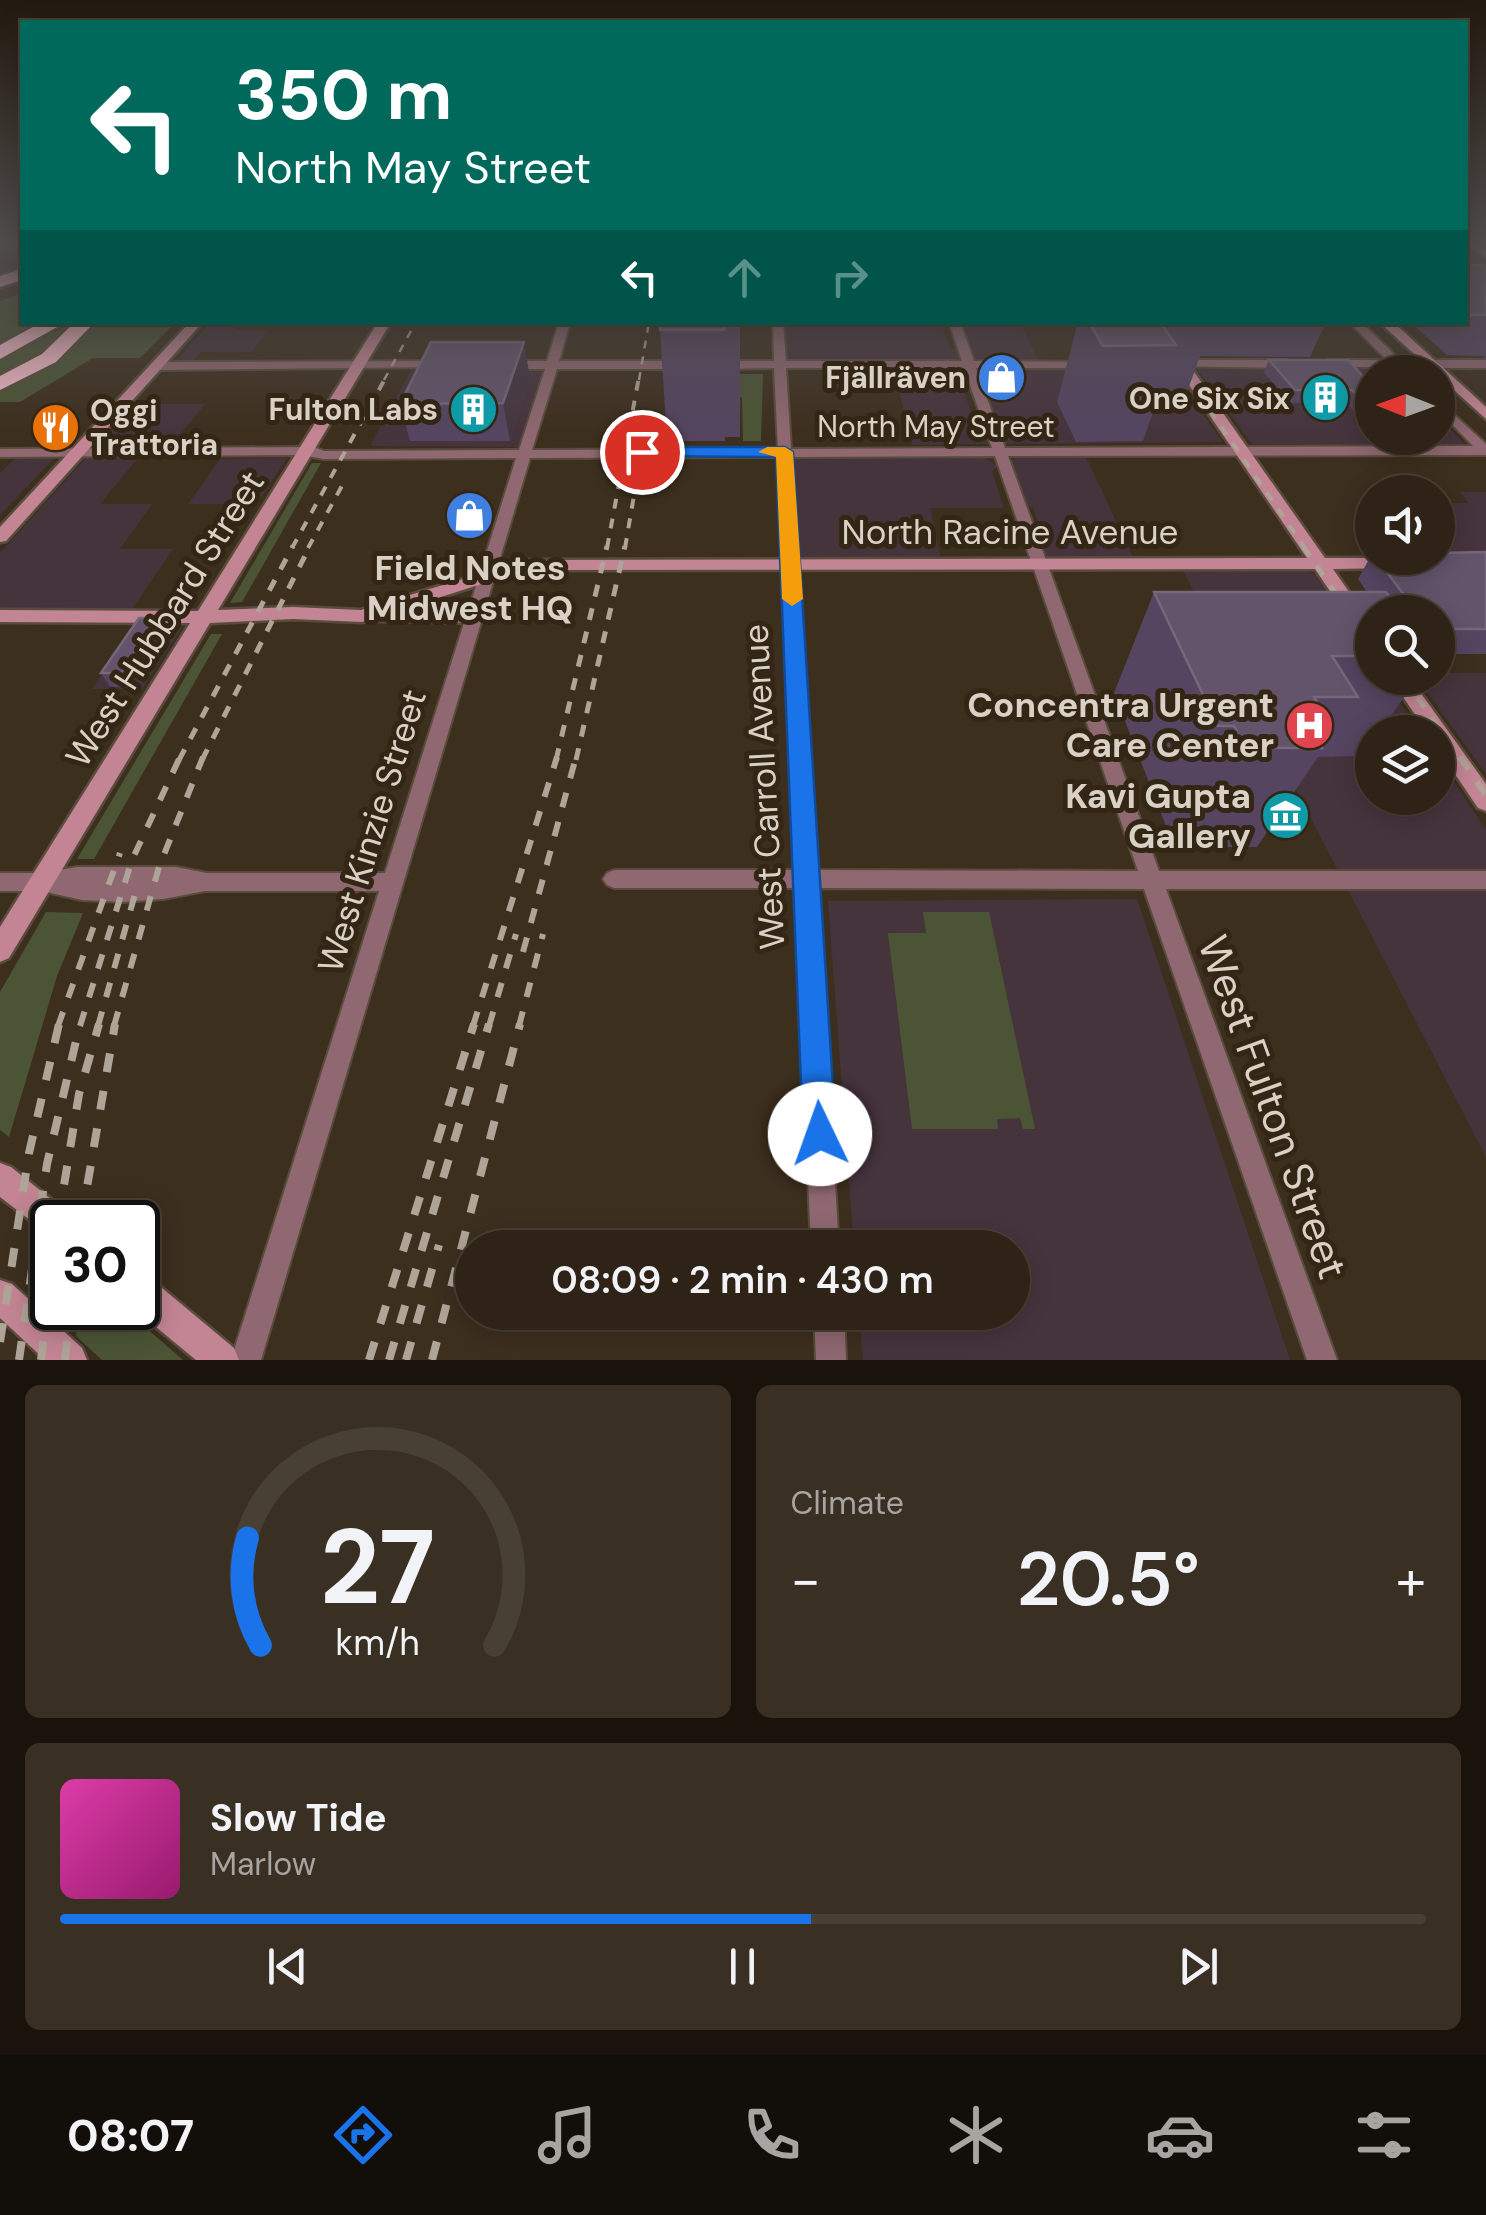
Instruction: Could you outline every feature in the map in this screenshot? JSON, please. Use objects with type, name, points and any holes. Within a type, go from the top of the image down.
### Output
[{"type":"highway","points":[[0,354],[52,325]]},
{"type":"highway","points":[[0,384],[49,358],[83,325]]},
{"type":"street","points":[[0,537],[194,325]]},
{"type":"street","name":"West Hubbard Street","points":[[0,950],[383,325]]},
{"type":"street","name":"West Kinzie Street","points":[[246,1360],[563,325]]},
{"type":"street","name":"West Carroll Avenue","points":[[778,325],[824,1230]]},
{"type":"street","name":"West Fulton Street","points":[[955,325],[1322,1360]]},
{"type":"street","points":[[1154,325],[1173,364],[1242,450],[1355,613]]},
{"type":"street","points":[[1358,325],[1397,355]]},
{"type":"street","points":[[1372,325],[1401,355]]},
{"type":"street","points":[[1387,325],[1406,355]]},
{"type":"street","points":[[494,365],[1109,364]]},
{"type":"street","points":[[1173,364],[1355,366]]},
{"type":"street","points":[[1455,365],[1486,364]]},
{"type":"street","points":[[158,366],[461,365]]},
{"type":"street","points":[[1455,395],[1486,416]]},
{"type":"street","points":[[1455,402],[1486,432]]},
{"type":"street","points":[[1455,420],[1486,450]]},
{"type":"street","name":"North May Street","points":[[0,452],[306,452],[324,456],[1486,450]]},
{"type":"street","name":"North Racine Avenue","points":[[362,616],[525,564],[1355,563]]},
{"type":"street","name":"North Racine Avenue","points":[[0,616],[204,617],[225,623],[362,616],[474,618]]},
{"type":"street","points":[[1412,695],[1486,802]]},
{"type":"street","points":[[614,879],[1486,880]]},
{"type":"street","points":[[0,882],[42,882],[69,891],[168,891],[207,882],[394,882]]},
{"type":"street","points":[[0,1178],[30,1202]]},
{"type":"street","points":[[0,1296],[70,1360]]},
{"type":"street","points":[[160,1308],[222,1360]]},
{"type":"street","points":[[829,1330],[831,1360]]},
{"type":"shaded area","points":[[208,325],[269,330],[251,352],[201,352],[192,362],[175,362]]},
{"type":"shaded area","points":[[782,325],[942,325],[950,349],[959,348],[961,356],[952,360],[785,360]]},
{"type":"shaded area","points":[[962,325],[1021,325],[1039,361],[972,359]]},
{"type":"shaded area","points":[[952,368],[967,375],[960,379],[978,433],[986,433],[990,444],[912,445],[894,370]]},
{"type":"shaded area","points":[[987,368],[1173,369],[1222,442],[1005,444],[977,372]]},
{"type":"shaded area","points":[[1197,369],[1355,369],[1355,444],[1252,444]]},
{"type":"shaded area","points":[[411,370],[543,370],[520,447],[370,446]]},
{"type":"shaded area","points":[[135,404],[205,404],[170,447],[96,447]]},
{"type":"shaded area","points":[[1021,455],[1086,457],[1133,557],[1044,556],[1035,542],[1045,542],[1033,508],[1021,504],[1024,494],[1009,462]]},
{"type":"shaded area","points":[[790,457],[985,458],[998,466],[992,471],[1004,508],[930,508],[941,559],[796,559]]},
{"type":"shaded area","points":[[54,458],[0,515],[0,473],[15,459]]},
{"type":"shaded area","points":[[86,458],[138,458],[100,504],[152,504],[120,549],[173,549],[132,609],[0,609],[0,553]]},
{"type":"shaded area","points":[[287,458],[257,504],[188,504],[220,459]]},
{"type":"shaded area","points":[[1460,492],[1486,492],[1486,554],[1455,554],[1455,503],[1469,503]]},
{"type":"shaded area","points":[[1182,569],[1308,570],[1318,577],[1355,635],[1355,695],[1395,695],[1408,715],[1355,715],[1355,815],[1455,815],[1455,784],[1486,830],[1486,1157]]},
{"type":"shaded area","points":[[183,626],[142,689],[92,689],[134,627]]},
{"type":"shaded area","points":[[1455,673],[1486,673],[1486,774],[1455,731],[1455,715],[1444,715],[1429,695],[1455,695]]},
{"type":"shaded area","points":[[1137,899],[1290,1360],[863,1360],[860,1330],[1030,1330],[1030,1230],[853,1230],[828,901]]},
{"type":"green space","points":[[0,308],[20,308],[20,325],[41,325],[0,348]]},
{"type":"green space","points":[[68,325],[76,325],[48,351],[0,379],[0,359]]},
{"type":"green space","points":[[93,325],[173,325],[140,358],[93,358],[20,402],[0,402],[0,390],[58,359]]},
{"type":"green space","points":[[674,374],[763,374],[761,441],[743,441],[742,397],[672,397]]},
{"type":"green space","points":[[312,463],[321,463],[242,602],[230,603]]},
{"type":"green space","points":[[211,634],[222,634],[94,859],[77,859]]},
{"type":"green space","points":[[46,912],[83,913],[57,976],[9,1137],[0,1130],[0,992]]},
{"type":"green space","points":[[923,912],[989,912],[1035,1129],[1023,1129],[1020,1118],[997,1119],[998,1129],[912,1129],[888,933],[926,933]]},
{"type":"green space","points":[[77,1330],[148,1330],[183,1360],[102,1360],[76,1336]]},
{"type":"building","points":[[1468,308],[1486,308],[1486,315],[1469,315]]},
{"type":"building","points":[[661,325],[740,325],[724,326],[724,330],[660,330]]},
{"type":"building","points":[[1091,325],[1162,325],[1176,345],[1103,346]]},
{"type":"building","points":[[431,342],[524,342],[503,403],[400,404]]},
{"type":"building","points":[[1269,360],[1348,360],[1355,368],[1355,393],[1352,390],[1295,390]]},
{"type":"building","points":[[1486,552],[1486,629],[1455,629],[1455,595],[1404,595],[1389,575],[1455,575],[1455,553]]},
{"type":"building","points":[[1154,592],[1386,592],[1388,595],[1355,595],[1355,656],[1332,656],[1358,697],[1314,697],[1330,724],[1308,724],[1322,748],[1245,748],[1234,726],[1218,726]]},
{"type":"building","points":[[139,618],[158,618],[121,673],[101,673]]},
{"type":"railway","points":[[384,380],[414,325]]},
{"type":"railway","points":[[639,380],[648,325]]},
{"type":"railway","points":[[1151,325],[1189,380]]},
{"type":"railway","points":[[292,548],[386,377]]},
{"type":"railway","points":[[607,548],[639,377]]},
{"type":"railway","points":[[1187,377],[1305,548]]},
{"type":"railway","points":[[625,548],[645,431]]},
{"type":"railway","points":[[308,548],[343,484]]},
{"type":"railway","points":[[179,760],[293,546]]},
{"type":"railway","points":[[202,760],[310,546]]},
{"type":"railway","points":[[556,760],[607,546]]},
{"type":"railway","points":[[576,760],[625,546]]},
{"type":"railway","points":[[1303,546],[1355,621]]},
{"type":"railway","points":[[1416,695],[1461,760]]},
{"type":"railway","points":[[80,1026],[132,860],[180,757]]},
{"type":"railway","points":[[114,1026],[159,867],[203,757]]},
{"type":"railway","points":[[473,1026],[557,757]]},
{"type":"railway","points":[[523,952],[576,757]]},
{"type":"railway","points":[[1460,757],[1486,795]]},
{"type":"railway","points":[[58,1026],[120,853]]},
{"type":"railway","points":[[98,1026],[137,887]]},
{"type":"railway","points":[[489,1026],[516,934]]},
{"type":"railway","points":[[519,1026],[543,934]]},
{"type":"railway","points":[[0,1342],[29,1153],[59,1024]]},
{"type":"railway","points":[[19,1360],[47,1164],[80,1024]]},
{"type":"railway","points":[[62,1200],[79,1094],[99,1024]]},
{"type":"railway","points":[[85,1200],[115,1024]]},
{"type":"railway","points":[[369,1360],[474,1024]]},
{"type":"railway","points":[[389,1360],[489,1024]]},
{"type":"railway","points":[[432,1360],[520,1024]]},
{"type":"railway","points":[[406,1360],[439,1245]]},
{"type":"railway","points":[[41,1360],[45,1330]]},
{"type":"railway","points":[[65,1360],[68,1330]]},
{"type":"slow traffic","points":[[767,452],[785,452],[792,599]]},
{"type":"place","name":"Fjällräven","points":[[1001,377]]},
{"type":"place","name":"One Six Six","points":[[1325,398]]},
{"type":"place","name":"Fulton Labs","points":[[473,409]]},
{"type":"place","name":"Oggi Trattoria","points":[[55,427]]},
{"type":"place","name":"Field Notes Midwest HQ","points":[[470,516]]},
{"type":"place","name":"Concentra Urgent Care Center","points":[[1309,725]]},
{"type":"place","name":"Kavi Gupta Gallery","points":[[1286,816]]},
{"type":"route","points":[[642,452],[785,452],[820,1134]]}]
